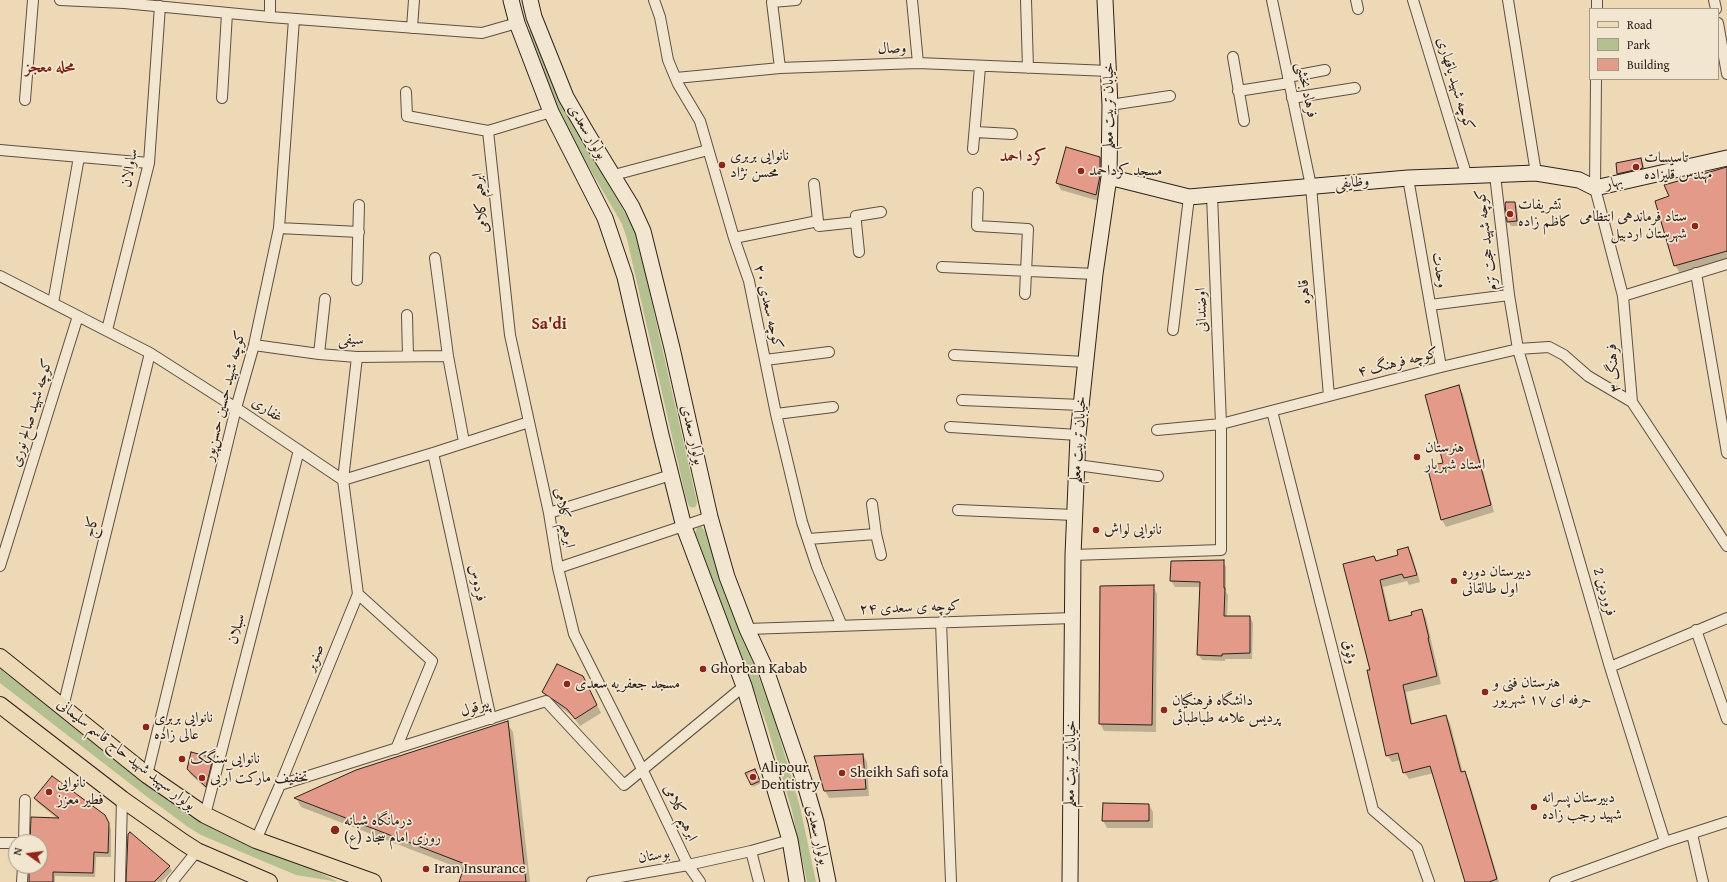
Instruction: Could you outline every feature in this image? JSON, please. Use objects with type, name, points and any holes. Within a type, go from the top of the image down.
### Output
[{"type":"main road","name":"بولوار سعدی","points":[[511,0],[517,23],[551,112],[605,218],[625,277],[684,527],[744,686],[790,840],[797,882]]},
{"type":"main road","name":"بولوار سعدی","points":[[530,0],[534,17],[566,97],[614,175],[632,207],[643,231],[672,348],[710,517],[727,577],[747,629],[766,670],[804,781],[816,822],[828,882]]},
{"type":"main road","name":"خیابان تربیت معلم","points":[[1070,882],[1073,555],[1078,435],[1096,274],[1109,177],[1110,105],[1105,0]]},
{"type":"main road","points":[[517,23],[534,17]]},
{"type":"main road","name":"بهار","points":[[1595,188],[1727,158]]},
{"type":"main road","name":"وظایفی","points":[[1109,177],[1189,197],[1408,178],[1468,177],[1536,173],[1579,180],[1595,188]]},
{"type":"main road","name":"بولوار سپهبد شهید حاج قاسم سلیمانی","points":[[0,657],[147,775],[204,815],[256,840],[373,882]]},
{"type":"main road","points":[[0,705],[122,799],[197,850],[246,877],[269,882]]},
{"type":"street","points":[[25,100],[33,0]]},
{"type":"street","points":[[60,0],[124,1],[270,17],[482,33],[517,23]]},
{"type":"street","points":[[270,0],[270,17]]},
{"type":"street","points":[[412,28],[414,0]]},
{"type":"street","name":"کوچه سعدی ۲۰","points":[[654,0],[660,17],[668,60],[676,78],[700,121],[734,238],[749,281],[776,414],[808,539],[817,567],[842,626]]},
{"type":"street","points":[[780,68],[772,2],[796,0]]},
{"type":"street","points":[[912,0],[918,63]]},
{"type":"street","points":[[1026,0],[1028,68]]},
{"type":"street","name":"فرهاد بخشی","points":[[1272,0],[1311,186]]},
{"type":"street","name":"کوچه شهید یاقهاری","points":[[1413,0],[1468,177]]},
{"type":"street","points":[[1508,0],[1536,173]]},
{"type":"street","name":"ساوالان","points":[[107,330],[149,163],[160,6]]},
{"type":"street","points":[[222,98],[227,13]]},
{"type":"street","name":"کوچه شهید حسین حسن‌پور","points":[[147,775],[236,408],[254,345],[279,228],[294,19]]},
{"type":"street","points":[[1719,29],[1727,74]]},
{"type":"street","points":[[1234,57],[1238,91],[1244,121]]},
{"type":"street","name":"وصال","points":[[676,78],[780,68],[918,63],[980,67],[1109,71]]},
{"type":"street","points":[[973,149],[980,67]]},
{"type":"street","points":[[1238,91],[1325,70]]},
{"type":"street","name":"فرهنگ ۳","points":[[1596,80],[1595,188],[1623,296],[1632,402],[1727,546]]},
{"type":"street","points":[[1292,98],[1355,88]]},
{"type":"street","points":[[406,92],[407,116],[488,131],[551,112]]},
{"type":"street","points":[[1110,105],[1170,96]]},
{"type":"street","name":"ابرهیم کلامی","points":[[488,131],[510,335],[549,513],[558,568],[574,634],[644,771],[688,865],[700,882]]},
{"type":"street","points":[[975,132],[1012,134]]},
{"type":"street","points":[[0,150],[149,163]]},
{"type":"street","points":[[614,175],[708,150]]},
{"type":"street","points":[[53,303],[79,157]]},
{"type":"street","name":"کوچه شهید حجت تزم","points":[[1495,175],[1509,295],[1518,349]]},
{"type":"street","name":"وحدت","points":[[1408,178],[1441,367]]},
{"type":"street","points":[[814,184],[819,226],[856,222]]},
{"type":"street","name":"قاهره","points":[[1311,186],[1329,396]]},
{"type":"street","points":[[978,193],[977,226],[1028,229],[1025,294]]},
{"type":"street","name":"اوضندانی","points":[[1073,555],[1221,550],[1221,424],[1212,196]]},
{"type":"street","points":[[1173,330],[1189,197]]},
{"type":"street","points":[[357,280],[359,205]]},
{"type":"street","points":[[859,252],[856,216],[881,212]]},
{"type":"street","points":[[734,238],[818,221]]},
{"type":"street","points":[[279,228],[359,232]]},
{"type":"street","points":[[435,258],[448,356],[464,442]]},
{"type":"street","points":[[1623,296],[1727,264]]},
{"type":"street","points":[[942,267],[1096,274]]},
{"type":"street","points":[[1696,274],[1727,453]]},
{"type":"street","name":"غفاری","points":[[0,276],[150,353],[236,408],[343,480]]},
{"type":"street","points":[[1430,305],[1509,295]]},
{"type":"street","points":[[319,354],[325,299]]},
{"type":"street","points":[[408,315],[408,356]]},
{"type":"street","name":"کوچه شهید صالح نوری","points":[[0,566],[78,316]]},
{"type":"street","name":"سیفی","points":[[254,345],[319,354],[357,356],[448,356]]},
{"type":"street","name":"کوچه فرهنگ ۴","points":[[1157,430],[1221,424],[1441,367],[1518,349],[1549,347],[1564,355],[1588,376],[1632,402]]},
{"type":"street","name":"فروردین 2","points":[[1518,349],[1610,667],[1665,842]]},
{"type":"street","points":[[765,360],[829,352]]},
{"type":"street","name":"کاج","points":[[64,707],[150,353]]},
{"type":"street","points":[[954,355],[1086,362]]},
{"type":"street","name":"صنوبر","points":[[256,840],[358,594],[343,480],[357,356]]},
{"type":"street","points":[[962,400],[1081,405]]},
{"type":"street","points":[[776,414],[833,407]]},
{"type":"street","name":"وثوق","points":[[1272,411],[1373,810],[1417,848],[1429,882]]},
{"type":"street","points":[[343,480],[529,422]]},
{"type":"street","points":[[950,427],[1078,435]]},
{"type":"street","name":"سبلان","points":[[204,815],[299,450]]},
{"type":"street","name":"فردوس","points":[[433,453],[491,719]]},
{"type":"street","points":[[1077,465],[1158,476]]},
{"type":"street","points":[[549,513],[671,475]]},
{"type":"street","points":[[872,504],[880,555]]},
{"type":"street","points":[[958,510],[1074,515]]},
{"type":"street","points":[[558,568],[684,527],[710,517]]},
{"type":"street","points":[[808,539],[876,534]]},
{"type":"street","points":[[358,594],[432,661],[396,749]]},
{"type":"street","name":"کوچه ی سعدی ۲۴","points":[[747,629],[1073,618]]},
{"type":"street","points":[[1610,667],[1727,618]]},
{"type":"street","points":[[941,622],[951,882]]},
{"type":"street","points":[[1696,630],[1727,719]]},
{"type":"street","points":[[644,771],[744,686]]},
{"type":"street","name":"پیرقول","points":[[280,785],[546,701],[624,785],[644,771]]},
{"type":"street","points":[[120,882],[122,799]]},
{"type":"street","points":[[24,834],[25,800]]},
{"type":"street","points":[[1561,881],[1665,842],[1727,822]]},
{"type":"street","points":[[1692,834],[1703,882]]},
{"type":"street","name":"بوستان","points":[[592,882],[688,865],[751,851],[790,840]]},
{"type":"street","points":[[172,882],[197,850]]},
{"type":"street","points":[[751,851],[759,882]]},
{"type":"green space","points":[[531,30],[535,32],[569,117],[629,220],[637,237],[697,502],[696,506],[693,508],[689,506],[686,498],[627,239],[622,224],[580,152],[547,88],[527,32]]},
{"type":"green space","points":[[701,526],[707,534],[774,718],[800,807],[816,882],[807,882],[792,811],[767,725],[695,533],[697,528]]},
{"type":"green space","points":[[0,669],[189,816],[229,835],[297,861],[338,882],[296,875],[201,835],[188,827],[0,683]]},
{"type":"building","name":"مسجد کرداحمد","points":[[1066,147],[1100,157],[1100,176],[1096,195],[1056,183]]},
{"type":"building","points":[[1641,158],[1643,168],[1617,174],[1616,163]]},
{"type":"building","name":"ستاد فرماندهی انتظامی شهرستان اردبیل","points":[[1727,167],[1727,251],[1674,266],[1655,201],[1669,196],[1664,185]]},
{"type":"building","name":"تشریفات کاظم زاده","points":[[1506,202],[1515,202],[1517,221],[1507,222]]},
{"type":"building","points":[[1459,385],[1491,505],[1441,520],[1427,466],[1443,463],[1425,395]]},
{"type":"building","points":[[1408,547],[1417,575],[1404,578],[1402,574],[1380,580],[1389,621],[1412,615],[1411,612],[1422,609],[1429,638],[1437,676],[1403,685],[1411,724],[1446,715],[1461,772],[1465,771],[1497,879],[1489,882],[1465,882],[1430,766],[1403,773],[1398,753],[1386,756],[1367,670],[1370,670],[1343,564],[1374,556],[1376,561],[1398,555],[1397,550]]},
{"type":"building","points":[[1224,560],[1224,616],[1250,616],[1250,653],[1222,654],[1222,656],[1197,655],[1200,582],[1170,581],[1171,561]]},
{"type":"building","points":[[1154,585],[1152,725],[1099,724],[1100,586]]},
{"type":"building","name":"مسجد جعفریه سعدی","points":[[557,664],[583,676],[597,705],[575,719],[567,709],[542,692]]},
{"type":"building","points":[[508,721],[526,882],[459,882],[465,864],[294,798],[356,770]]},
{"type":"building","name":"تخفیف مارکت آربی","points":[[191,752],[213,758],[206,787],[187,769]]},
{"type":"building","name":"Sheikh Safi sofa","points":[[863,754],[866,789],[824,791],[814,756]]},
{"type":"building","name":"Alipour Dentistry","points":[[755,769],[760,781],[751,785],[745,773]]},
{"type":"building","points":[[52,776],[105,815],[109,823],[108,853],[94,852],[93,873],[53,872],[53,882],[29,882],[29,874],[48,874],[48,834],[30,834],[31,817],[59,818],[34,798]]},
{"type":"building","points":[[1103,803],[1149,804],[1149,821],[1102,821]]},
{"type":"building","points":[[130,832],[170,866],[154,882],[126,882],[128,834]]},
{"type":"place","name":"نانوایی بربری محسن نژاد","points":[[722,165]]},
{"type":"place","name":"تاسیسات مهندس قلیزاده","points":[[1636,167]]},
{"type":"place","name":"مسجد کرداحمد","points":[[1081,171]]},
{"type":"place","name":"تشریفات کاظم زاده","points":[[1510,214]]},
{"type":"place","name":"ستاد فرماندهی انتظامی شهرستان اردبیل","points":[[1695,226]]},
{"type":"place","name":"هنرستان استاد شهریار","points":[[1417,457]]},
{"type":"place","name":"نانوایی لواش","points":[[1096,530]]},
{"type":"place","name":"دبیرستان دوره اول طالقانی","points":[[1454,581]]},
{"type":"place","name":"Ghorban Kabab","points":[[703,669]]},
{"type":"place","name":"مسجد جعفریه سعدی","points":[[567,684]]},
{"type":"place","name":"هنرستان فنی و حرفه ای ۱۷ شهریور","points":[[1485,692]]},
{"type":"place","name":"دانشگاه فرهنگیان پردیس علامه طباطبائی","points":[[1164,710]]},
{"type":"place","name":"نانوایی بربری عالی زاده","points":[[146,727]]},
{"type":"place","name":"نانوایی سنگک","points":[[182,759]]},
{"type":"place","name":"Sheikh Safi sofa","points":[[842,773]]},
{"type":"place","name":"Alipour Dentistry","points":[[753,777]]},
{"type":"place","name":"تخفیف مارکت آربی","points":[[202,778]]},
{"type":"place","name":"نانوایی فطیر معزز","points":[[49,792]]},
{"type":"place","name":"دبیرستان پسرانه شهید رجب زاده","points":[[1534,807]]},
{"type":"place","name":"درمانگاه شبانه روزی امام سجاد (ع)","points":[[335,830]]},
{"type":"place","name":"Iran Insurance","points":[[426,869]]},
{"type":"district","name":"محله معجز","points":[[50,68]]},
{"type":"district","name":"کرد احمد","points":[[1023,157]]},
{"type":"district","name":"Sa'di","points":[[549,325]]}]
